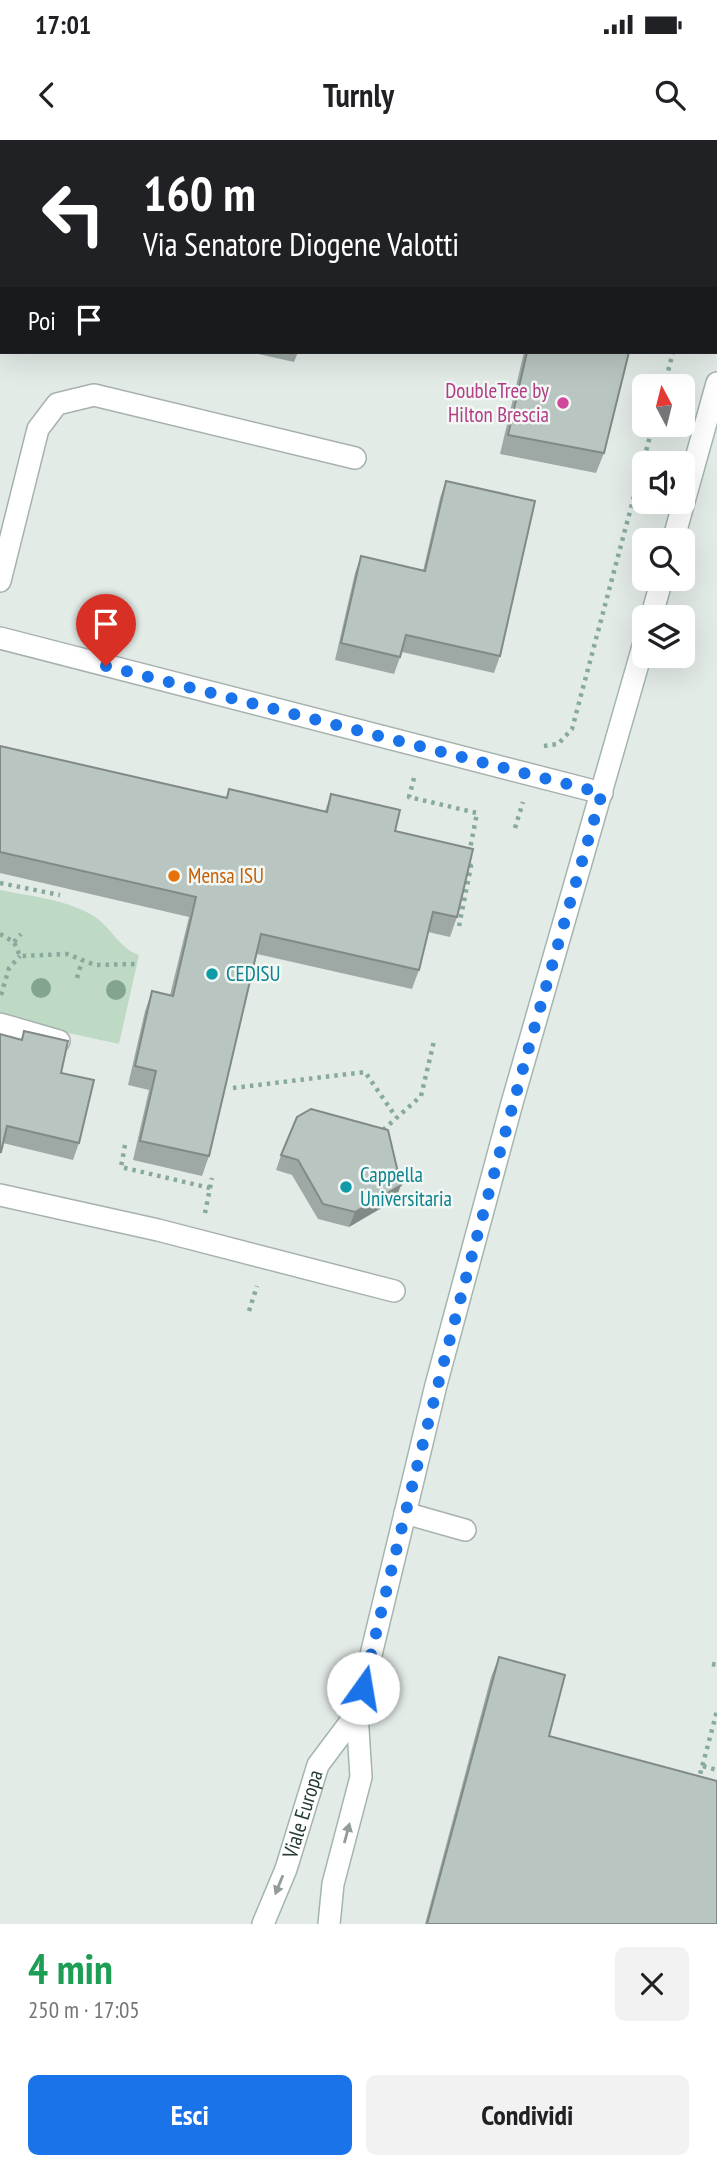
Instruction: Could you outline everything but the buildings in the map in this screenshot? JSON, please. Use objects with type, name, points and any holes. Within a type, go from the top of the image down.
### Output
[{"type":"street","points":[[677,528],[717,383]]},
{"type":"street","points":[[0,581],[38,429],[57,404],[94,395],[355,458]]},
{"type":"street","points":[[0,638],[602,793]]},
{"type":"street","name":"Viale Europa","points":[[329,1924],[334,1884],[361,1777],[357,1713],[405,1513],[512,1103],[637,668]]},
{"type":"street","points":[[0,1024],[64,1042]]},
{"type":"street","points":[[0,1195],[198,1241],[394,1291]]},
{"type":"street","points":[[405,1513],[465,1530]]},
{"type":"street","name":"Viale Europa","points":[[263,1924],[286,1869],[318,1765],[357,1713]]},
{"type":"path","points":[[667,374],[672,354]]},
{"type":"path","points":[[540,747],[558,744],[572,729],[650,438]]},
{"type":"path","points":[[414,778],[409,797],[477,813],[466,864],[471,866],[459,926]]},
{"type":"path","points":[[0,883],[60,895]]},
{"type":"path","points":[[0,934],[15,942],[20,956]]},
{"type":"path","points":[[15,942],[21,934]]},
{"type":"path","points":[[0,998],[9,968],[20,956],[67,954],[95,965],[137,964]]},
{"type":"path","points":[[77,978],[82,961]]},
{"type":"path","points":[[373,1128],[384,1131],[421,1096],[434,1041]]},
{"type":"path","points":[[233,1088],[365,1072],[396,1117]]},
{"type":"path","points":[[125,1145],[121,1167],[210,1188]]},
{"type":"path","points":[[198,1241],[212,1178]]},
{"type":"path","points":[[249,1311],[260,1275]]},
{"type":"path","points":[[697,1787],[717,1711]]},
{"type":"path","points":[[703,1766],[717,1770]]},
{"type":"green space","points":[[0,890],[80,909],[97,918],[125,947],[139,955],[119,1044],[0,1018]]},
{"type":"place","name":"DoubleTree by Hilton Brescia","points":[[563,403]]},
{"type":"place","name":"Mensa ISU","points":[[174,876]]},
{"type":"place","name":"CEDISU","points":[[212,974]]},
{"type":"place","name":"Cappella Universitaria","points":[[346,1187]]},
{"type":"route","points":[[106,666],[602,793],[512,1103],[436,1385],[363,1688]]}]
